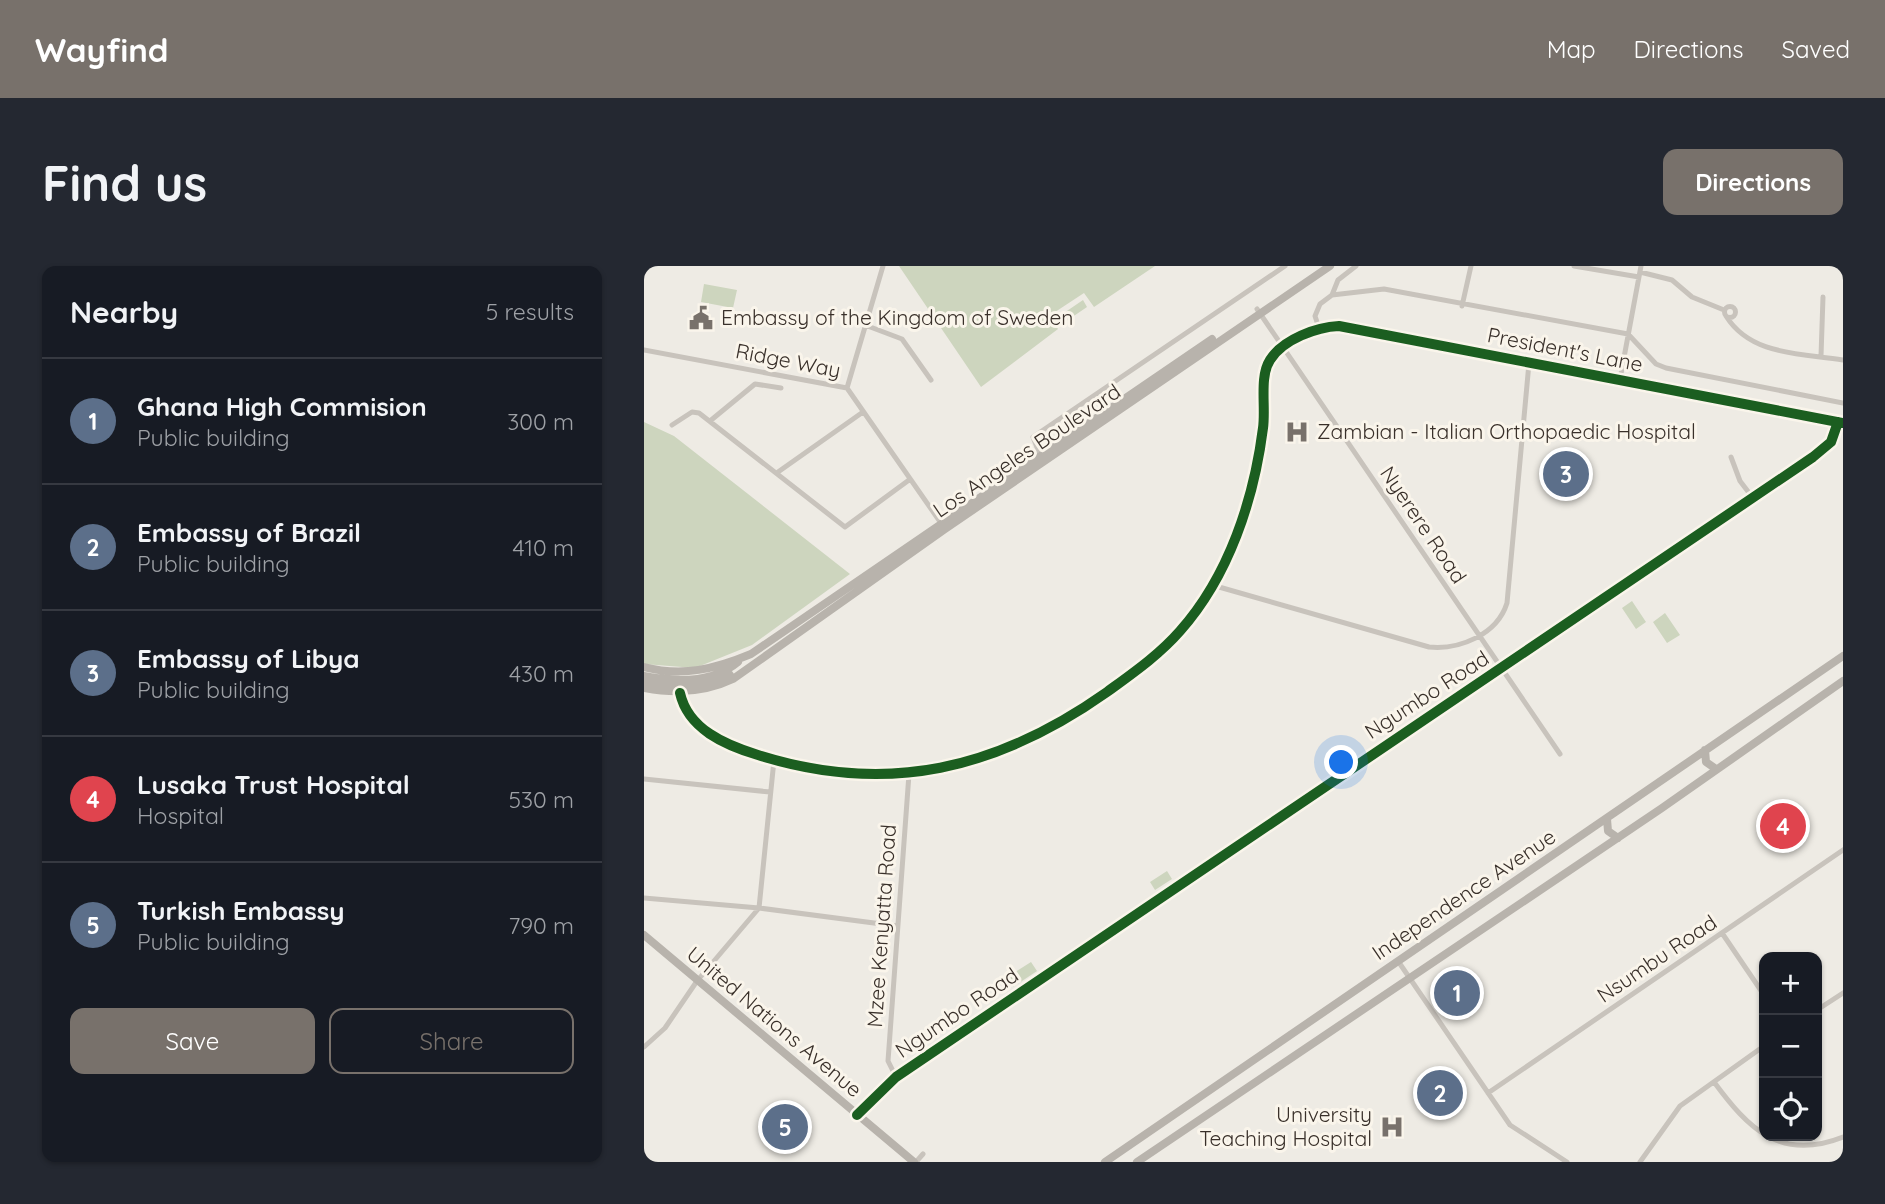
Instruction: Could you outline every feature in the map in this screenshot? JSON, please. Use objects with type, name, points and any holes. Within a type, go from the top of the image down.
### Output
[{"type":"main road","name":"Los Angeles Boulevard","points":[[644,676],[670,681],[698,679],[719,673],[943,526],[1320,268],[1330,266]]},
{"type":"main road","name":"Los Angeles Boulevard","points":[[644,688],[680,693],[718,686],[746,669],[1040,455],[1259,311]]},
{"type":"main road","name":"Independence Avenue","points":[[1105,1162],[1843,656]]},
{"type":"main road","name":"Los Angeles Boulevard","points":[[644,667],[682,673],[704,671],[743,657]]},
{"type":"main road","name":"Los Angeles Boulevard","points":[[644,682],[669,687],[700,684],[746,669]]},
{"type":"main road","name":"Independence Avenue","points":[[1137,1162],[1618,838],[1843,681]]},
{"type":"main road","points":[[1705,750],[1706,762],[1716,769]]},
{"type":"main road","points":[[1696,755],[1706,762],[1708,774]]},
{"type":"main road","points":[[1607,819],[1608,831],[1618,838]]},
{"type":"main road","points":[[1599,824],[1608,831],[1610,843]]},
{"type":"main road","name":"United Nations Avenue","points":[[644,935],[915,1162]]},
{"type":"main road","points":[[1217,1083],[1230,1098]]},
{"type":"street","points":[[847,388],[883,266]]},
{"type":"street","points":[[1040,455],[1033,437],[1285,266]]},
{"type":"street","points":[[1332,295],[1338,280],[1356,266]]},
{"type":"street","points":[[1462,306],[1471,266]]},
{"type":"street","points":[[1574,266],[1640,272],[1672,280],[1692,297],[1725,313],[1738,332],[1765,348],[1843,360]]},
{"type":"street","points":[[1619,379],[1640,272]]},
{"type":"street","points":[[680,693],[689,718],[731,747],[774,760],[843,773],[909,774],[984,758],[1062,724],[1146,664],[1181,629],[1212,585],[1251,494],[1264,425],[1267,366],[1271,358],[1283,348],[1319,328],[1317,312],[1320,304],[1332,295],[1384,289],[1462,306],[1628,334],[1657,364],[1666,368],[1843,403]]},
{"type":"street","points":[[1821,356],[1823,297]]},
{"type":"street","points":[[1725,313],[1731,306],[1738,332]]},
{"type":"street","name":"Nyerere Road","points":[[1259,311],[1560,754]]},
{"type":"street","points":[[865,326],[902,339],[931,380]]},
{"type":"street","name":"President's Lane","points":[[1319,328],[1339,326],[1840,423]]},
{"type":"street","name":"Ridge Way","points":[[644,350],[847,388],[943,526]]},
{"type":"street","points":[[1212,585],[1429,646],[1453,647],[1479,635],[1499,619],[1507,603],[1529,362]]},
{"type":"street","points":[[710,421],[755,384],[781,388]]},
{"type":"street","points":[[672,425],[692,412],[710,421],[845,527],[909,480]]},
{"type":"street","points":[[778,472],[863,412]]},
{"type":"street","name":"Ngumbo Road","points":[[857,1115],[896,1077],[1753,498],[1831,442],[1840,423]]},
{"type":"street","points":[[1731,457],[1740,481],[1753,498]]},
{"type":"street","points":[[644,1047],[665,1028],[697,981],[759,908],[774,760]]},
{"type":"street","name":"Mzee Kenyatta Road","points":[[896,1077],[888,1061],[909,774]]},
{"type":"street","points":[[644,779],[770,792]]},
{"type":"street","name":"Nsumbu Road","points":[[1488,1093],[1843,850]]},
{"type":"street","points":[[644,898],[759,908],[897,926]]},
{"type":"street","points":[[1722,933],[1759,988]]},
{"type":"street","points":[[1398,961],[1517,1131],[1567,1162]]},
{"type":"street","points":[[1822,1007],[1843,993]]},
{"type":"street","points":[[1640,1162],[1680,1106],[1759,1050]]},
{"type":"street","points":[[1714,1082],[1748,1127],[1776,1146],[1812,1150],[1843,1137]]},
{"type":"street","points":[[915,1162],[923,1154]]},
{"type":"green space","points":[[899,266],[1155,266],[1094,307],[1084,293],[1049,316],[1058,329],[981,387]]},
{"type":"green space","points":[[704,284],[737,290],[733,308],[701,302]]},
{"type":"green space","points":[[1083,300],[1087,307],[1065,322],[1061,315]]},
{"type":"green space","points":[[644,422],[674,436],[850,574],[752,645],[695,668],[644,664]]},
{"type":"green space","points":[[1632,601],[1646,622],[1636,629],[1622,608]]},
{"type":"green space","points":[[1665,613],[1680,635],[1667,643],[1653,622]]},
{"type":"green space","points":[[1167,871],[1172,879],[1155,890],[1150,882]]},
{"type":"green space","points":[[1031,962],[1037,971],[1013,987],[1007,977]]},
{"type":"cycle path","points":[[680,693],[684,706],[699,726],[733,746],[806,767],[852,773],[897,773],[940,768],[983,757],[1025,740],[1066,718],[1107,692],[1155,656],[1197,609],[1225,561],[1246,509],[1259,455],[1264,420],[1264,383],[1270,360],[1292,340],[1321,329],[1339,326],[1843,423]]},
{"type":"cycle path","points":[[857,1115],[896,1077],[1813,457],[1831,442],[1838,422]]},
{"type":"place","name":"Embassy of the Kingdom of Sweden","points":[[701,318]]},
{"type":"place","name":"Zambian - Italian Orthopaedic Hospital","points":[[1297,432]]},
{"type":"place","name":"Embassy of Libya","points":[[1566,474]]},
{"type":"place","name":"Lusaka Trust Hospital","points":[[1783,826]]},
{"type":"place","name":"Ghana High Commision","points":[[1457,993]]},
{"type":"place","name":"Embassy of Brazil","points":[[1440,1093]]},
{"type":"place","name":"Turkish Embassy","points":[[785,1127]]},
{"type":"place","name":"University Teaching Hospital","points":[[1392,1127]]}]
